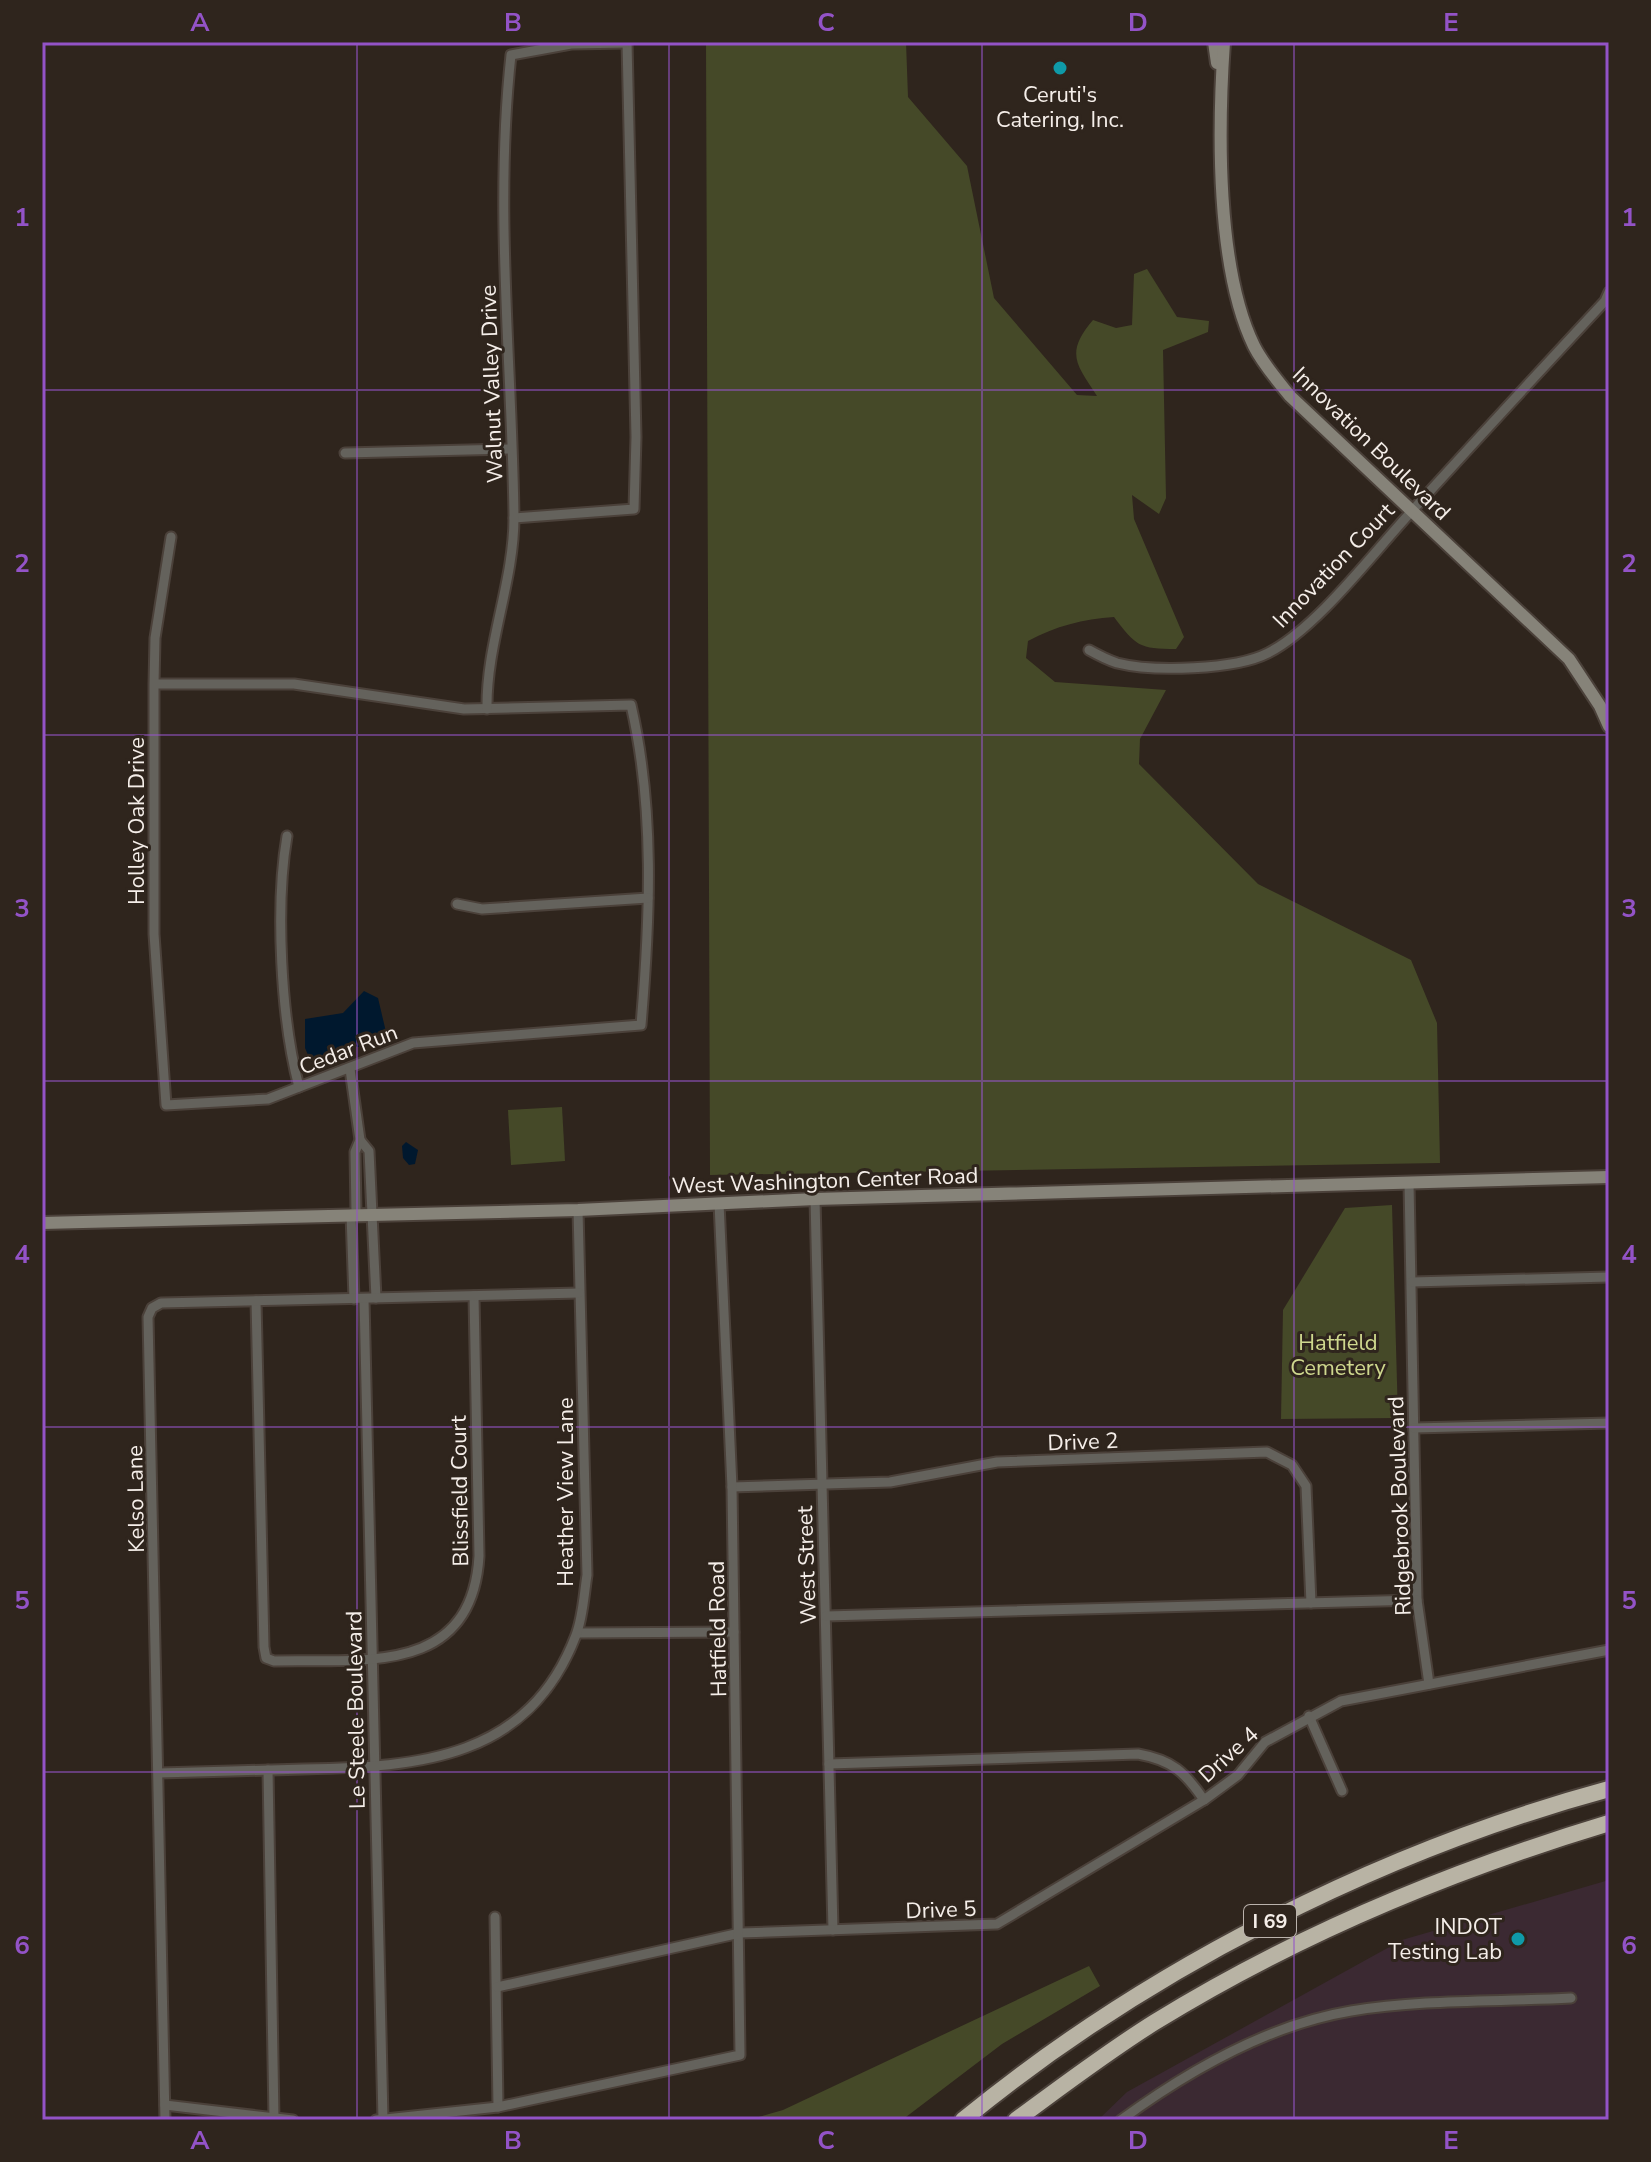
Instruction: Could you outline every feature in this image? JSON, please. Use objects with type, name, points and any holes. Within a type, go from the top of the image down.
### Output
[{"type":"highway","name":"I 69","points":[[963,2120],[1132,2000],[1289,1911],[1443,1844],[1529,1812],[1609,1789]]},
{"type":"highway","name":"I 69","points":[[1016,2120],[1154,2023],[1287,1949],[1375,1907],[1456,1874],[1609,1823]]},
{"type":"main road","name":"Innovation Boulevard","points":[[1214,42],[1221,86]]},
{"type":"main road","name":"Innovation Boulevard","points":[[1224,42],[1221,86],[1226,244],[1232,284],[1255,349],[1290,396],[1569,659],[1600,706],[1609,726]]},
{"type":"main road","name":"West Washington Center Road","points":[[42,1223],[578,1210],[815,1199],[1609,1177]]},
{"type":"street","name":"Walnut Valley Drive","points":[[487,709],[487,682],[511,557],[514,518],[509,449],[504,121],[511,55],[571,44],[627,43]]},
{"type":"street","points":[[514,518],[634,509],[636,437],[627,43]]},
{"type":"street","name":"Innovation Court","points":[[1089,650],[1116,663],[1143,667],[1246,662],[1269,653],[1301,630],[1596,311],[1609,292]]},
{"type":"street","points":[[345,453],[509,449]]},
{"type":"street","name":"Holley Oak Drive","points":[[166,1105],[154,934],[154,684],[155,638],[171,537]]},
{"type":"street","points":[[154,684],[294,684],[487,709],[631,705],[644,760],[648,898],[482,909],[457,904]]},
{"type":"street","points":[[287,836],[282,864],[282,943],[299,1087]]},
{"type":"street","name":"Cedar Run","points":[[166,1105],[232,1104],[268,1099],[413,1043],[641,1025],[649,934],[648,898]]},
{"type":"street","points":[[350,1069],[360,1140],[369,1151],[376,1298]]},
{"type":"street","name":"Le Steele Boulevard","points":[[360,1140],[355,1152],[354,1214],[372,1658],[383,2120]]},
{"type":"street","name":"Ridgebrook Boulevard","points":[[1409,1183],[1417,1600],[1429,1684]]},
{"type":"street","name":"West Street","points":[[815,1199],[833,1930]]},
{"type":"street","name":"Hatfield Road","points":[[498,2107],[740,2055],[732,1487],[719,1203]]},
{"type":"street","name":"Heather View Lane","points":[[159,1773],[375,1768],[419,1763],[468,1749],[504,1730],[546,1691],[578,1633],[587,1575],[578,1210]]},
{"type":"street","points":[[1412,1282],[1609,1277]]},
{"type":"street","name":"Kelso Lane","points":[[165,2120],[148,1317],[152,1308],[161,1303],[579,1293]]},
{"type":"street","name":"Blissfield Court","points":[[256,1301],[266,1658],[274,1661],[404,1654],[434,1645],[455,1628],[478,1582],[474,1296]]},
{"type":"street","points":[[1414,1428],[1609,1423]]},
{"type":"street","name":"Drive 2","points":[[732,1487],[890,1482],[997,1462],[1267,1452],[1292,1465],[1306,1486],[1311,1603]]},
{"type":"street","points":[[826,1616],[1417,1600]]},
{"type":"street","points":[[578,1633],[734,1632]]},
{"type":"street","name":"Drive 4","points":[[829,1764],[1138,1754],[1162,1759],[1184,1771],[1204,1800],[1238,1775],[1265,1742],[1341,1701],[1609,1650]]},
{"type":"street","points":[[1309,1716],[1342,1791]]},
{"type":"street","points":[[268,1770],[274,2119]]},
{"type":"street","name":"Drive 5","points":[[497,1987],[740,1933],[997,1924],[1204,1800]]},
{"type":"street","points":[[376,2120],[498,2107],[495,1917]]},
{"type":"street","points":[[1121,2120],[1196,2068],[1277,2032],[1349,2011],[1434,2001],[1571,1998]]},
{"type":"street","points":[[165,2105],[293,2120]]},
{"type":"shaded area","points":[[1609,1880],[1609,2120],[1098,2120],[1127,2092],[1402,1940]]},
{"type":"green space","points":[[706,42],[906,42],[908,97],[967,166],[994,298],[1077,395],[1097,396],[1079,367],[1076,350],[1079,341],[1093,320],[1116,328],[1132,325],[1134,274],[1147,269],[1177,317],[1209,321],[1208,332],[1163,350],[1166,498],[1159,514],[1132,495],[1134,519],[1184,637],[1176,649],[1146,647],[1134,640],[1114,617],[1103,618],[1059,627],[1028,641],[1026,658],[1055,682],[1166,690],[1140,739],[1139,764],[1258,884],[1411,960],[1437,1023],[1440,1163],[710,1175]]},
{"type":"green space","points":[[562,1107],[565,1161],[511,1165],[508,1110]]},
{"type":"green space","name":"Hatfield Cemetery","points":[[1392,1205],[1398,1418],[1281,1419],[1283,1310],[1345,1208]]},
{"type":"green space","points":[[1089,1966],[1100,1986],[1002,2044],[902,2120],[748,2120],[783,2110]]},
{"type":"water","points":[[364,991],[378,998],[386,1032],[368,1047],[340,1047],[325,1060],[311,1062],[305,1048],[305,1019],[343,1013]]},
{"type":"water","points":[[406,1142],[418,1150],[415,1164],[409,1165],[403,1158],[402,1146]]},
{"type":"place","name":"Ceruti's Catering, Inc.","points":[[1060,68]]},
{"type":"place","name":"INDOT Testing Lab","points":[[1518,1939]]}]
